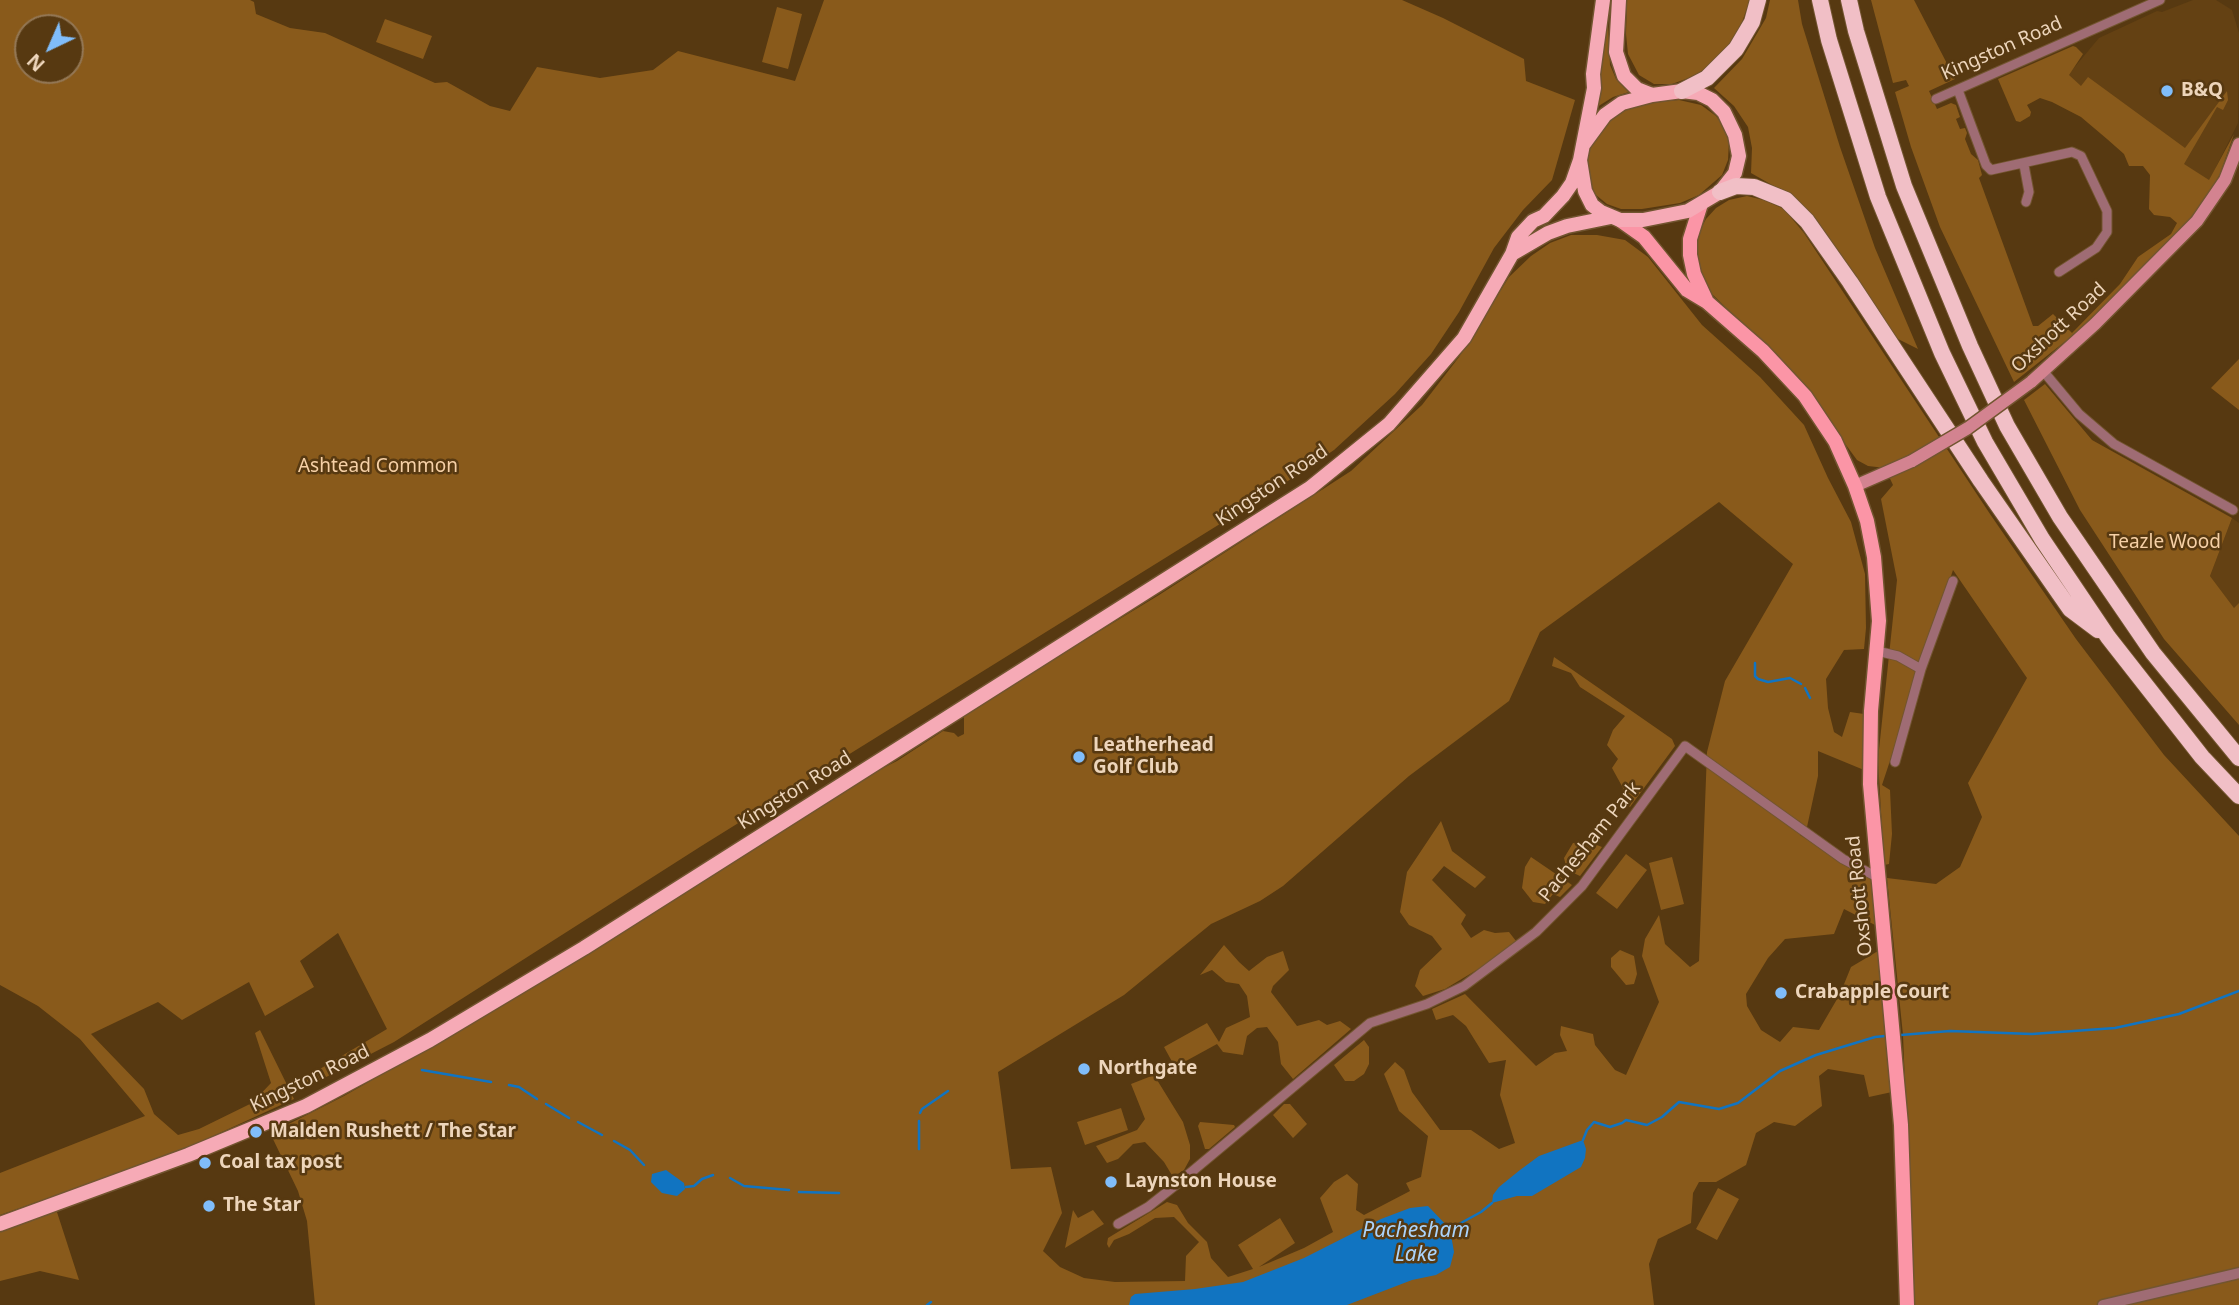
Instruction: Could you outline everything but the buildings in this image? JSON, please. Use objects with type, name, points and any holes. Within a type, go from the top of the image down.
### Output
[{"type":"highway","points":[[1603,0],[1593,74],[1594,88],[1580,160],[1585,191],[1592,205],[1616,219],[1667,217],[1688,211],[1735,186],[1754,187],[1786,200],[1807,221],[1850,282],[1981,481],[2070,609],[2108,637]]},
{"type":"highway","points":[[1619,0],[1616,52],[1624,76],[1637,89],[1652,95]]},
{"type":"highway","points":[[1682,91],[1707,78],[1736,49],[1752,22],[1758,0]]},
{"type":"highway","points":[[1820,0],[1829,40],[1878,197],[1942,353],[1985,442],[2042,539],[2108,637],[2202,757],[2239,796]]},
{"type":"highway","points":[[1849,0],[1904,186],[1970,346],[2007,426],[2060,517],[2152,653],[2239,758]]},
{"type":"highway","points":[[1533,221],[1557,193],[1568,171],[1593,74]]},
{"type":"highway","points":[[1583,145],[1605,115],[1622,103],[1682,91],[1698,93],[1712,100],[1724,112],[1735,135],[1739,156],[1735,173],[1720,192]]},
{"type":"highway","name":"Kingston Road","points":[[0,1224],[188,1155],[306,1107],[430,1040],[584,948],[1310,488],[1390,424],[1464,338],[1512,254],[1518,237],[1563,196],[1572,183],[1580,160]]},
{"type":"highway","name":"Kingston Road","points":[[1512,254],[1548,233],[1567,226],[1616,219]]},
{"type":"main road","name":"Oxshott Road","points":[[1855,486],[1912,461],[1968,428],[2031,383],[2175,246],[2197,221],[2225,180],[2239,144]]},
{"type":"main road","name":"Oxshott Road","points":[[1701,204],[1690,239],[1690,255],[1694,274],[1707,302]]},
{"type":"main road","name":"Oxshott Road","points":[[1616,219],[1644,237],[1687,290],[1707,302],[1763,351],[1805,396],[1835,442],[1867,521],[1878,587],[1877,651],[1869,760],[1900,1125],[1907,1305]]},
{"type":"street","name":"Kingston Road","points":[[1936,100],[2160,0]]},
{"type":"street","points":[[1958,90],[1988,168],[1995,171],[2072,152],[2079,153],[2107,211],[2109,222],[2103,240],[2096,248],[2059,272]]},
{"type":"street","points":[[2024,165],[2029,192],[2026,202]]},
{"type":"street","points":[[2043,372],[2078,414],[2114,444],[2233,510]]},
{"type":"street","points":[[1895,762],[1921,669],[1953,581]]},
{"type":"street","points":[[1877,651],[1898,656],[1921,669]]},
{"type":"street","name":"Pachesham Park","points":[[1118,1224],[1147,1207],[1177,1184],[1370,1023],[1423,1006],[1464,986],[1536,932],[1582,886],[1685,746],[1843,859],[1877,877]]},
{"type":"street","points":[[2103,1305],[2239,1273]]},
{"type":"shaded area","points":[[2193,0],[2216,0],[2232,10],[2239,33],[2238,123],[2207,185],[2098,108],[2068,75],[2099,38],[2157,11],[2162,12]]},
{"type":"shaded area","points":[[2232,518],[2239,523],[2239,615],[2210,576]]},
{"type":"green space","name":"Ashtead Common","points":[[0,0],[250,0],[254,2],[256,14],[290,28],[325,33],[435,83],[447,82],[490,106],[510,111],[537,67],[600,78],[653,70],[678,51],[795,81],[824,0],[1402,0],[1524,59],[1526,81],[1575,100],[1552,180],[1523,210],[1494,248],[1459,312],[1431,354],[1395,394],[1334,450],[1273,491],[703,845],[394,1042],[301,1090],[298,1082],[387,1029],[338,933],[300,961],[314,987],[265,1016],[249,982],[182,1020],[158,1002],[91,1034],[144,1089],[154,1114],[178,1135],[199,1129],[252,1103],[271,1083],[255,1033],[260,1030],[294,1099],[176,1153],[0,1215],[0,1173],[145,1116],[80,1039],[38,1006],[0,985]]},
{"type":"green space","points":[[1627,0],[1750,0],[1737,36],[1719,57],[1697,75],[1672,84],[1654,84],[1639,75],[1628,54]]},
{"type":"green space","points":[[1770,0],[1798,0],[1802,24],[1840,147],[1875,248],[1918,349],[1896,338],[1779,189],[1751,173],[1752,148],[1748,127],[1734,106],[1714,88],[1742,59],[1766,18]]},
{"type":"green space","points":[[1871,0],[1914,0],[1955,79],[1929,91],[1937,109],[1951,103],[1956,105],[1960,117],[1956,119],[1960,129],[1965,128],[1965,139],[1971,154],[1978,160],[1982,175],[1979,178],[2033,326],[2038,326],[2053,314],[2072,333],[2120,284],[2138,257],[2171,234],[2177,223],[2170,217],[2154,215],[2149,209],[2150,175],[2143,166],[2129,166],[2124,154],[2081,117],[2052,102],[2040,98],[2027,105],[2030,116],[2020,122],[2016,121],[1998,79],[2076,47],[2083,54],[2069,75],[2081,86],[2088,77],[2185,148],[2227,91],[2228,100],[2223,110],[2217,107],[2184,164],[2209,180],[2234,134],[2220,174],[2203,203],[2175,238],[2072,336],[2014,382],[1940,227],[1911,147],[1895,92],[1909,86],[1906,80],[1893,83]]},
{"type":"green space","points":[[777,7],[802,14],[788,69],[762,62]]},
{"type":"green space","points":[[385,19],[432,36],[423,59],[376,42]]},
{"type":"green space","points":[[1606,25],[1610,65],[1616,79],[1629,92],[1613,97],[1597,107]]},
{"type":"green space","points":[[1679,100],[1701,105],[1716,116],[1725,128],[1729,141],[1728,160],[1722,175],[1699,195],[1680,203],[1642,209],[1621,209],[1607,204],[1596,195],[1589,183],[1585,157],[1597,128],[1624,110],[1652,102]]},
{"type":"green space","points":[[1747,196],[1784,209],[1804,233],[2076,639],[2164,755],[2239,836],[2239,1305],[1914,1305],[1903,1035],[1887,878],[1936,884],[1960,867],[1982,817],[1968,783],[2027,678],[1953,570],[1882,785],[1890,790],[1892,834],[1889,864],[1884,865],[1878,759],[1897,580],[1881,499],[1893,485],[1885,468],[1868,466],[1857,460],[1794,374],[1712,294],[1703,280],[1697,265],[1697,236],[1716,208],[1729,200]]},
{"type":"green space","points":[[1571,235],[1597,235],[1625,240],[1648,257],[1702,325],[1760,377],[1804,425],[1851,522],[1865,574],[1864,649],[1844,650],[1826,679],[1828,708],[1834,732],[1842,737],[1850,712],[1864,714],[1864,770],[1818,751],[1818,776],[1807,827],[1800,835],[1871,879],[1875,925],[1844,909],[1834,934],[1785,939],[1768,958],[1746,994],[1747,1006],[1761,1030],[1780,1042],[1793,1027],[1819,1030],[1840,994],[1851,967],[1878,951],[1892,1092],[1869,1097],[1864,1075],[1828,1069],[1819,1076],[1822,1106],[1795,1126],[1774,1122],[1756,1133],[1746,1165],[1716,1182],[1699,1182],[1693,1193],[1691,1223],[1658,1239],[1649,1264],[1654,1305],[315,1305],[307,1221],[298,1191],[272,1137],[277,1130],[344,1096],[440,1041],[943,731],[954,733],[958,737],[964,734],[964,716],[986,700],[1159,595],[1351,471],[1422,405],[1459,357],[1509,277],[1531,256],[1550,243]],"holes":[[[1719,502],[1793,564],[1725,681],[1707,752],[1699,961],[1690,967],[1665,944],[1659,915],[1645,939],[1642,956],[1659,1002],[1626,1075],[1615,1070],[1595,1045],[1593,1034],[1561,1026],[1560,1035],[1567,1051],[1555,1053],[1536,1066],[1465,994],[1432,1009],[1436,1020],[1453,1015],[1466,1026],[1489,1063],[1506,1060],[1500,1095],[1515,1143],[1499,1149],[1471,1130],[1440,1130],[1412,1092],[1404,1070],[1395,1062],[1384,1074],[1399,1111],[1428,1136],[1421,1177],[1406,1183],[1410,1191],[1364,1215],[1356,1210],[1358,1184],[1347,1174],[1334,1182],[1320,1198],[1333,1232],[1304,1248],[1259,1267],[1295,1243],[1280,1218],[1238,1245],[1253,1269],[1228,1277],[1211,1258],[1207,1242],[1188,1223],[1177,1205],[1167,1202],[1108,1238],[1107,1244],[1109,1248],[1114,1240],[1155,1218],[1174,1217],[1199,1242],[1186,1256],[1185,1281],[1115,1282],[1084,1278],[1060,1267],[1043,1251],[1062,1213],[1051,1167],[1011,1169],[998,1072],[1124,995],[1211,924],[1260,901],[1283,886],[1409,776],[1509,701],[1540,632]]]},
{"type":"green space","points":[[2239,359],[2239,410],[2211,388]]},
{"type":"green space","name":"Teazle Wood","points":[[2045,384],[2092,440],[2232,518],[2210,576],[2234,608],[2239,603],[2239,725],[2164,639],[2080,510],[2024,400]]},
{"type":"green space","points":[[1554,657],[1672,739],[1675,746],[1630,807],[1622,800],[1623,788],[1612,768],[1618,759],[1607,745],[1613,730],[1625,716],[1580,687],[1571,673],[1552,666]]},
{"type":"green space","points":[[1441,821],[1452,851],[1486,877],[1475,888],[1444,866],[1432,880],[1466,915],[1461,924],[1471,938],[1484,930],[1495,933],[1509,932],[1516,941],[1485,965],[1445,989],[1423,996],[1415,986],[1420,970],[1442,949],[1432,936],[1409,925],[1400,912],[1407,872]]},
{"type":"green space","points":[[1589,842],[1602,847],[1580,876],[1567,870],[1564,858],[1573,843]]},
{"type":"green space","points":[[1626,854],[1647,870],[1617,909],[1596,893]]},
{"type":"green space","points":[[1531,857],[1572,885],[1560,897],[1553,894],[1545,904],[1533,902],[1522,888],[1525,867]]},
{"type":"green space","points":[[1672,857],[1684,904],[1661,910],[1649,863]]},
{"type":"green space","points":[[1224,945],[1249,971],[1267,957],[1283,951],[1289,970],[1273,986],[1271,992],[1297,1026],[1319,1020],[1327,1025],[1340,1021],[1351,1029],[1293,1079],[1281,1064],[1278,1042],[1267,1027],[1257,1028],[1247,1036],[1243,1055],[1223,1052],[1217,1044],[1175,1067],[1164,1047],[1207,1023],[1219,1042],[1226,1028],[1250,1017],[1247,996],[1239,984],[1226,982],[1212,970],[1200,975]]},
{"type":"green space","points":[[1620,950],[1634,956],[1637,974],[1634,984],[1626,985],[1611,967],[1611,958]]},
{"type":"green space","points":[[1364,1040],[1369,1047],[1369,1064],[1364,1074],[1354,1081],[1345,1081],[1334,1065]]},
{"type":"green space","points":[[1154,1075],[1183,1122],[1190,1145],[1190,1159],[1184,1170],[1173,1177],[1164,1162],[1145,1142],[1133,1144],[1118,1159],[1107,1163],[1096,1146],[1137,1130],[1145,1119],[1131,1084]]},
{"type":"green space","points":[[1284,1104],[1290,1104],[1307,1124],[1293,1138],[1273,1115]]},
{"type":"green space","points":[[1121,1108],[1128,1130],[1085,1145],[1077,1122]]},
{"type":"green space","points":[[1200,1122],[1235,1127],[1209,1149],[1205,1149],[1198,1126]]},
{"type":"green space","points":[[1718,1188],[1739,1199],[1717,1240],[1696,1229]]},
{"type":"green space","points":[[56,1209],[79,1280],[40,1271],[0,1281],[0,1228]]},
{"type":"green space","points":[[1073,1210],[1078,1218],[1093,1210],[1104,1224],[1065,1248]]},
{"type":"water","points":[[1583,1140],[1586,1149],[1581,1167],[1532,1196],[1517,1196],[1492,1203],[1493,1195],[1499,1187],[1539,1156]]},
{"type":"water","points":[[666,1170],[684,1183],[685,1189],[677,1196],[662,1193],[651,1182],[652,1174]]},
{"type":"water","name":"Pachesham Lake","points":[[1428,1206],[1450,1229],[1454,1252],[1450,1267],[1436,1275],[1412,1280],[1347,1305],[1129,1305],[1135,1294],[1243,1282],[1304,1258],[1381,1219],[1410,1208]]},
{"type":"waterway","points":[[1755,663],[1755,676],[1758,679],[1768,682],[1790,678],[1801,684]]},
{"type":"waterway","points":[[1805,688],[1810,698]]},
{"type":"waterway","points":[[1901,1035],[1950,1031],[2032,1034],[2115,1028],[2179,1014],[2239,991]]},
{"type":"waterway","points":[[1583,1140],[1594,1122],[1610,1127],[1626,1120],[1647,1125],[1662,1117],[1679,1102],[1719,1109],[1738,1103],[1780,1071],[1816,1055],[1885,1036]]},
{"type":"waterway","points":[[422,1070],[491,1082]]},
{"type":"waterway","points":[[509,1085],[519,1087],[537,1099]]},
{"type":"waterway","points":[[920,1113],[948,1091]]},
{"type":"waterway","points":[[546,1104],[569,1118]]},
{"type":"waterway","points":[[919,1121],[919,1149]]},
{"type":"waterway","points":[[578,1122],[602,1135]]},
{"type":"waterway","points":[[614,1141],[630,1150],[644,1165]]},
{"type":"waterway","points":[[686,1187],[694,1186],[713,1175]]},
{"type":"waterway","points":[[730,1178],[744,1186],[789,1190]]},
{"type":"waterway","points":[[799,1192],[839,1193]]},
{"type":"waterway","points":[[1450,1229],[1492,1203]]},
{"type":"waterway","points":[[927,1305],[931,1302]]},
{"type":"place","name":"B&Q","points":[[2167,91]]},
{"type":"place","name":"Leatherhead Golf Club","points":[[1079,757]]},
{"type":"place","name":"Crabapple Court","points":[[1781,993]]},
{"type":"place","name":"Northgate","points":[[1084,1069]]},
{"type":"place","name":"Malden Rushett / The Star","points":[[256,1132]]},
{"type":"place","name":"Coal tax post","points":[[205,1163]]},
{"type":"place","name":"Laynston House","points":[[1111,1182]]},
{"type":"place","name":"The Star","points":[[209,1206]]}]
